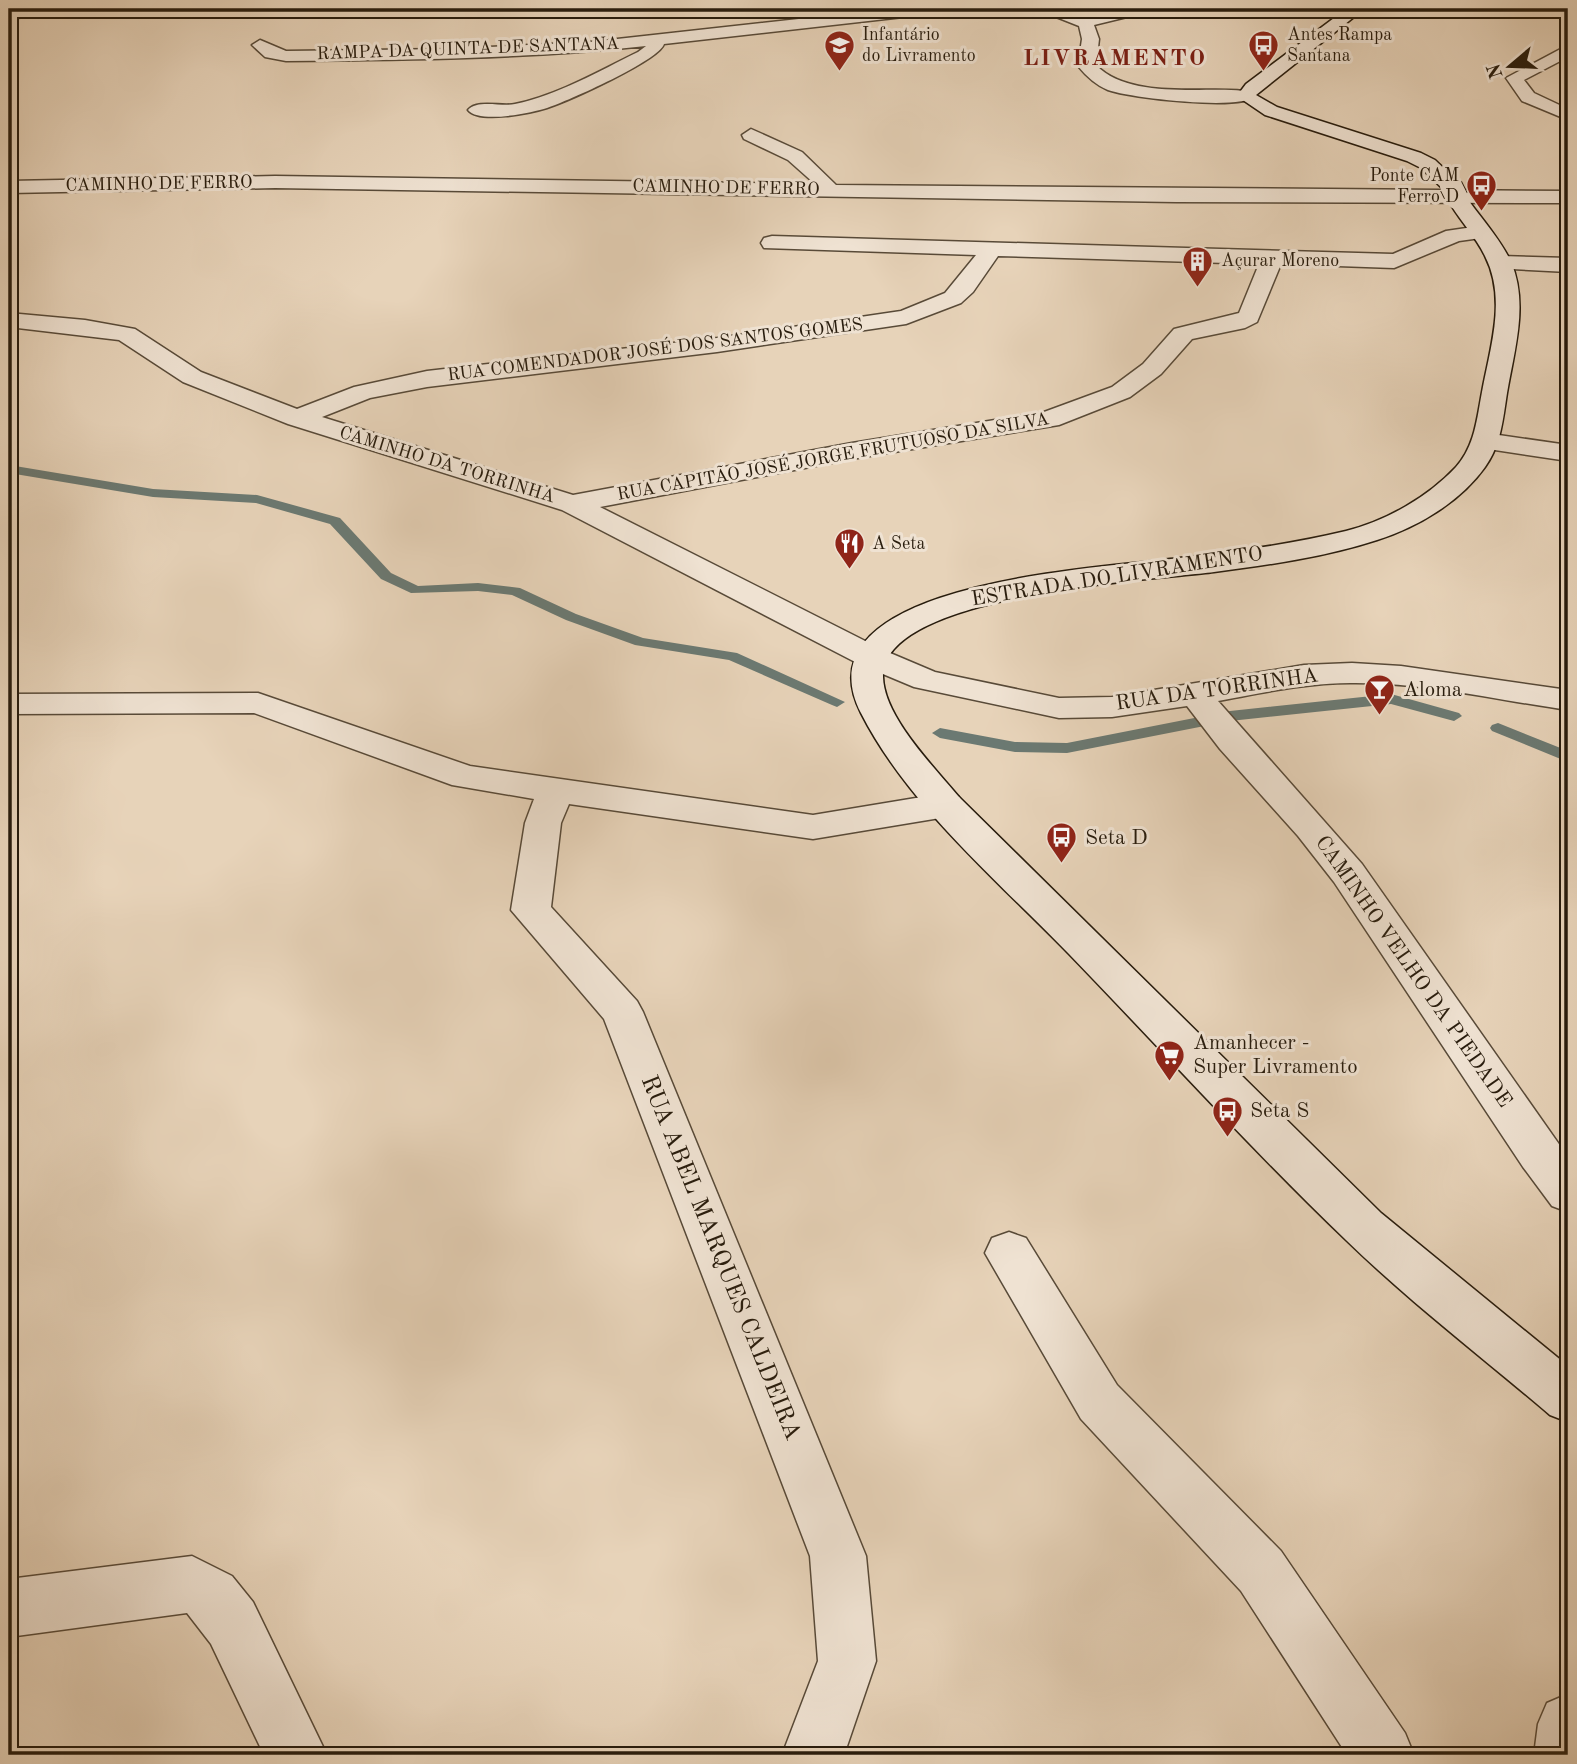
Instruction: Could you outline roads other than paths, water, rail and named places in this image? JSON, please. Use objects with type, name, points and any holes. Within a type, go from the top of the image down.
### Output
[{"type":"street","name":"RAMPA DA QUINTA DE SANTANA","points":[[260,45],[271,54],[286,56],[528,51],[664,39],[930,9]]},
{"type":"street","points":[[1044,9],[1084,22],[1121,14],[1129,9]]},
{"type":"street","points":[[1084,22],[1093,35],[1087,66],[1092,75],[1108,83],[1150,93],[1246,96],[1252,88],[1356,9]]},
{"type":"street","points":[[477,110],[507,111],[541,104],[645,56],[664,39]]},
{"type":"street","points":[[1568,50],[1515,78],[1516,86],[1522,93],[1568,115]]},
{"type":"street","name":"ESTRADA DO LIVRAMENTO","points":[[871,657],[887,636],[918,616],[949,604],[1028,587],[1281,552],[1356,538],[1418,511],[1473,464],[1485,441],[1507,323],[1501,263],[1429,164],[1415,157],[1270,111],[1246,96]]},
{"type":"street","points":[[751,135],[809,164],[830,190]]},
{"type":"street","name":"CAMINHO DE FERRO","points":[[9,187],[275,182],[1176,197],[1450,193],[1568,197]]},
{"type":"street","points":[[772,243],[1394,261],[1408,257],[1440,238],[1459,233],[1480,232]]},
{"type":"street","name":"RUA COMENDADOR JOSÉ DOS SANTOS GOMES","points":[[297,418],[363,392],[427,379],[717,345],[906,317],[953,298],[965,287],[992,249]]},
{"type":"street","name":"RUA CAPITÃO JOSÉ JORGE FRUTUOSO DA SILVA","points":[[572,504],[852,451],[1050,419],[1092,405],[1121,392],[1152,369],[1183,334],[1192,330],[1237,323],[1249,317],[1273,256]]},
{"type":"street","points":[[1501,263],[1568,265]]},
{"type":"street","name":"CAMINHO DA TORRINHA","points":[[9,320],[126,334],[192,377],[297,418],[572,504],[871,657]]},
{"type":"street","points":[[1485,441],[1568,453]]},
{"type":"street","points":[[871,657],[866,678],[873,703],[907,759],[946,805],[1364,1227],[1568,1398]]},
{"type":"street","name":"RUA DA TORRINHA","points":[[871,657],[926,680],[1059,708],[1112,706],[1207,710],[1304,675],[1352,673],[1401,676],[1568,700]]},
{"type":"street","points":[[9,704],[258,703],[465,777],[813,827],[946,805]]},
{"type":"street","name":"CAMINHO VELHO DA PIEDADE","points":[[1207,710],[1277,787],[1347,871],[1568,1192]]},
{"type":"street","name":"RUA ABEL MARQUES CALDEIRA","points":[[556,789],[542,823],[531,910],[622,1012],[838,1556],[847,1661],[813,1755]]},
{"type":"street","points":[[1009,1253],[1099,1402],[1261,1571],[1383,1755]]},
{"type":"street","points":[[9,1608],[192,1584],[212,1596],[232,1623],[296,1755]]},
{"type":"street","points":[[1565,1755],[1568,1724]]},
{"type":"waterway","points":[[9,469],[153,493],[257,499],[335,521],[386,576],[416,590],[478,587],[515,591],[571,617],[640,642],[732,656],[837,702]]},
{"type":"waterway","points":[[940,733],[1015,747],[1067,748],[1230,716],[1391,699],[1454,716]]},
{"type":"waterway","points":[[1498,728],[1568,757]]},
{"type":"place","name":"Infantário do Livramento","points":[[839,72]]},
{"type":"place","name":"Antes Rampa Santana","points":[[1264,72]]},
{"type":"place","name":"Ponte CAM Ferro D","points":[[1482,213]]},
{"type":"place","name":"Açurar Moreno","points":[[1198,288]]},
{"type":"place","name":"A Seta","points":[[849,571]]},
{"type":"place","name":"Aloma","points":[[1380,717]]},
{"type":"place","name":"Seta D","points":[[1062,865]]},
{"type":"place","name":"Amanhecer - Super Livramento","points":[[1170,1082]]},
{"type":"place","name":"Seta S","points":[[1227,1138]]},
{"type":"district","name":"LIVRAMENTO","points":[[1115,58]]}]
